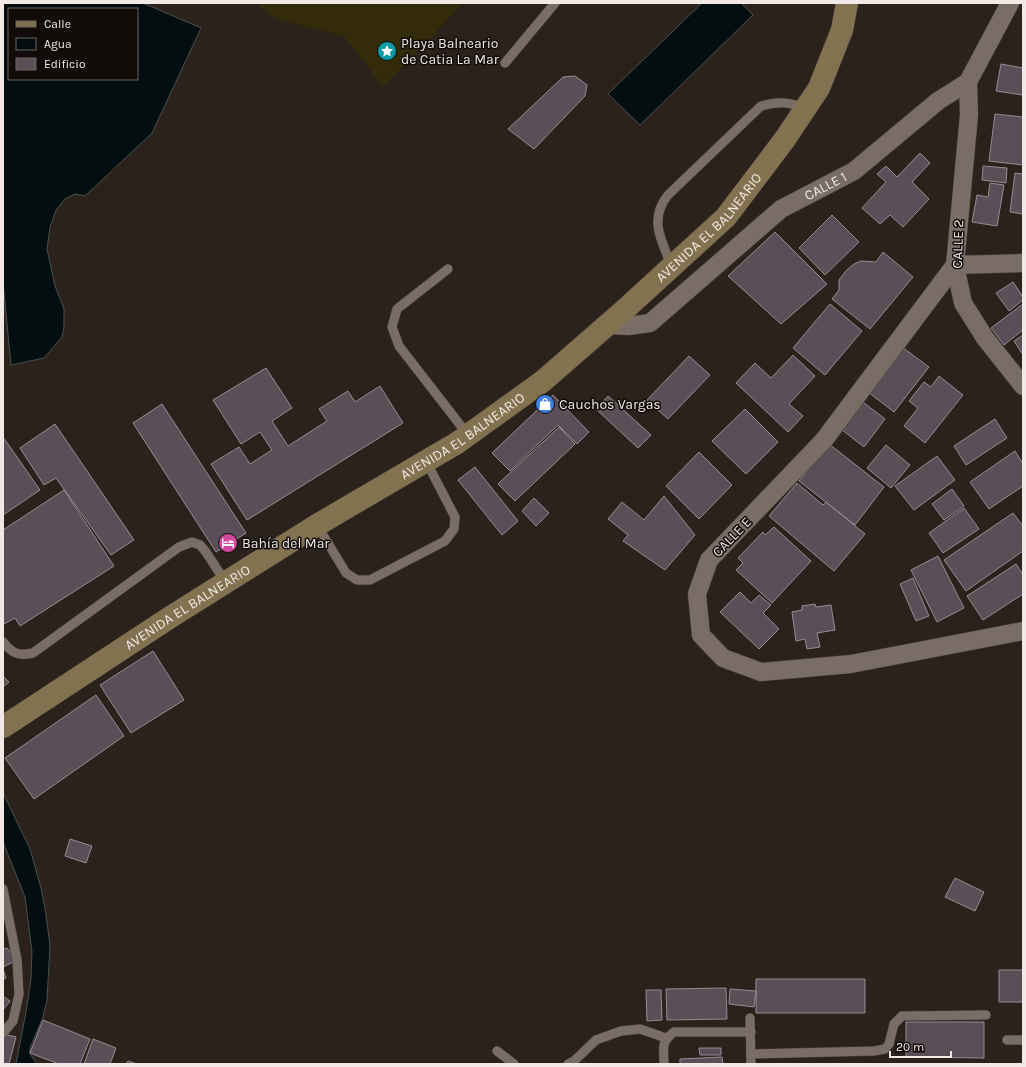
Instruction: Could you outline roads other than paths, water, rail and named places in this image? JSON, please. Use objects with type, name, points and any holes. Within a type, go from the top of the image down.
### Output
[{"type":"street","name":"AVENIDA EL BALNEARIO","points":[[3,727],[169,618],[316,525],[457,443],[543,382],[726,217],[785,139],[819,88],[842,30],[847,3]]},
{"type":"street","name":"CALLE 1","points":[[608,325],[628,326],[650,322],[781,209],[854,171],[938,101],[968,82],[1010,3]]},
{"type":"street","name":"CALLE 2","points":[[968,82],[969,115],[955,265],[963,303],[985,338],[1023,386]]},
{"type":"street","points":[[955,265],[1023,263]]},
{"type":"street","name":"CALLE E","points":[[955,265],[824,440],[709,560],[697,594],[701,635],[723,658],[761,672],[851,664],[1023,631]]},
{"type":"lane","points":[[505,63],[555,3]]},
{"type":"lane","points":[[672,267],[658,232],[657,224],[660,207],[668,195],[761,106],[776,102],[789,103],[806,108]]},
{"type":"lane","points":[[448,269],[397,309],[392,327],[398,346],[468,435]]},
{"type":"lane","points":[[316,525],[346,573],[357,580],[370,580],[445,541],[454,529],[455,518],[426,461]]},
{"type":"lane","points":[[3,642],[9,650],[20,655],[33,653],[179,547],[192,542],[200,545],[206,552],[226,583]]},
{"type":"lane","points":[[3,889],[17,960],[18,994],[13,1020],[3,1033]]},
{"type":"lane","points":[[751,1054],[874,1051],[885,1049],[889,1044],[894,1024],[902,1016],[986,1015]]},
{"type":"lane","points":[[750,1018],[751,1064]]},
{"type":"lane","points":[[568,1064],[574,1061],[596,1040],[621,1031],[640,1030],[666,1038]]},
{"type":"lane","points":[[664,1064],[664,1044],[666,1038],[674,1032],[751,1032]]},
{"type":"lane","points":[[1006,1040],[1023,1040]]},
{"type":"lane","points":[[497,1051],[514,1064]]},
{"type":"water","points":[[3,3],[143,3],[201,28],[152,133],[85,196],[75,194],[65,199],[56,210],[50,227],[47,249],[55,286],[64,309],[64,326],[62,337],[44,358],[11,365],[3,282]]},
{"type":"water","points":[[702,3],[741,3],[753,15],[640,125],[608,94]]},
{"type":"water","points":[[3,793],[30,849],[41,888],[46,914],[50,946],[47,1000],[43,1017],[30,1048],[30,1054],[37,1064],[16,1064],[31,979],[32,952],[25,897],[3,842]]},
{"type":"place","name":"Playa Balneario de Catia La Mar","points":[[387,51]]},
{"type":"place","name":"Cauchos Vargas","points":[[545,404]]},
{"type":"place","name":"Bahía del Mar","points":[[228,543]]}]
